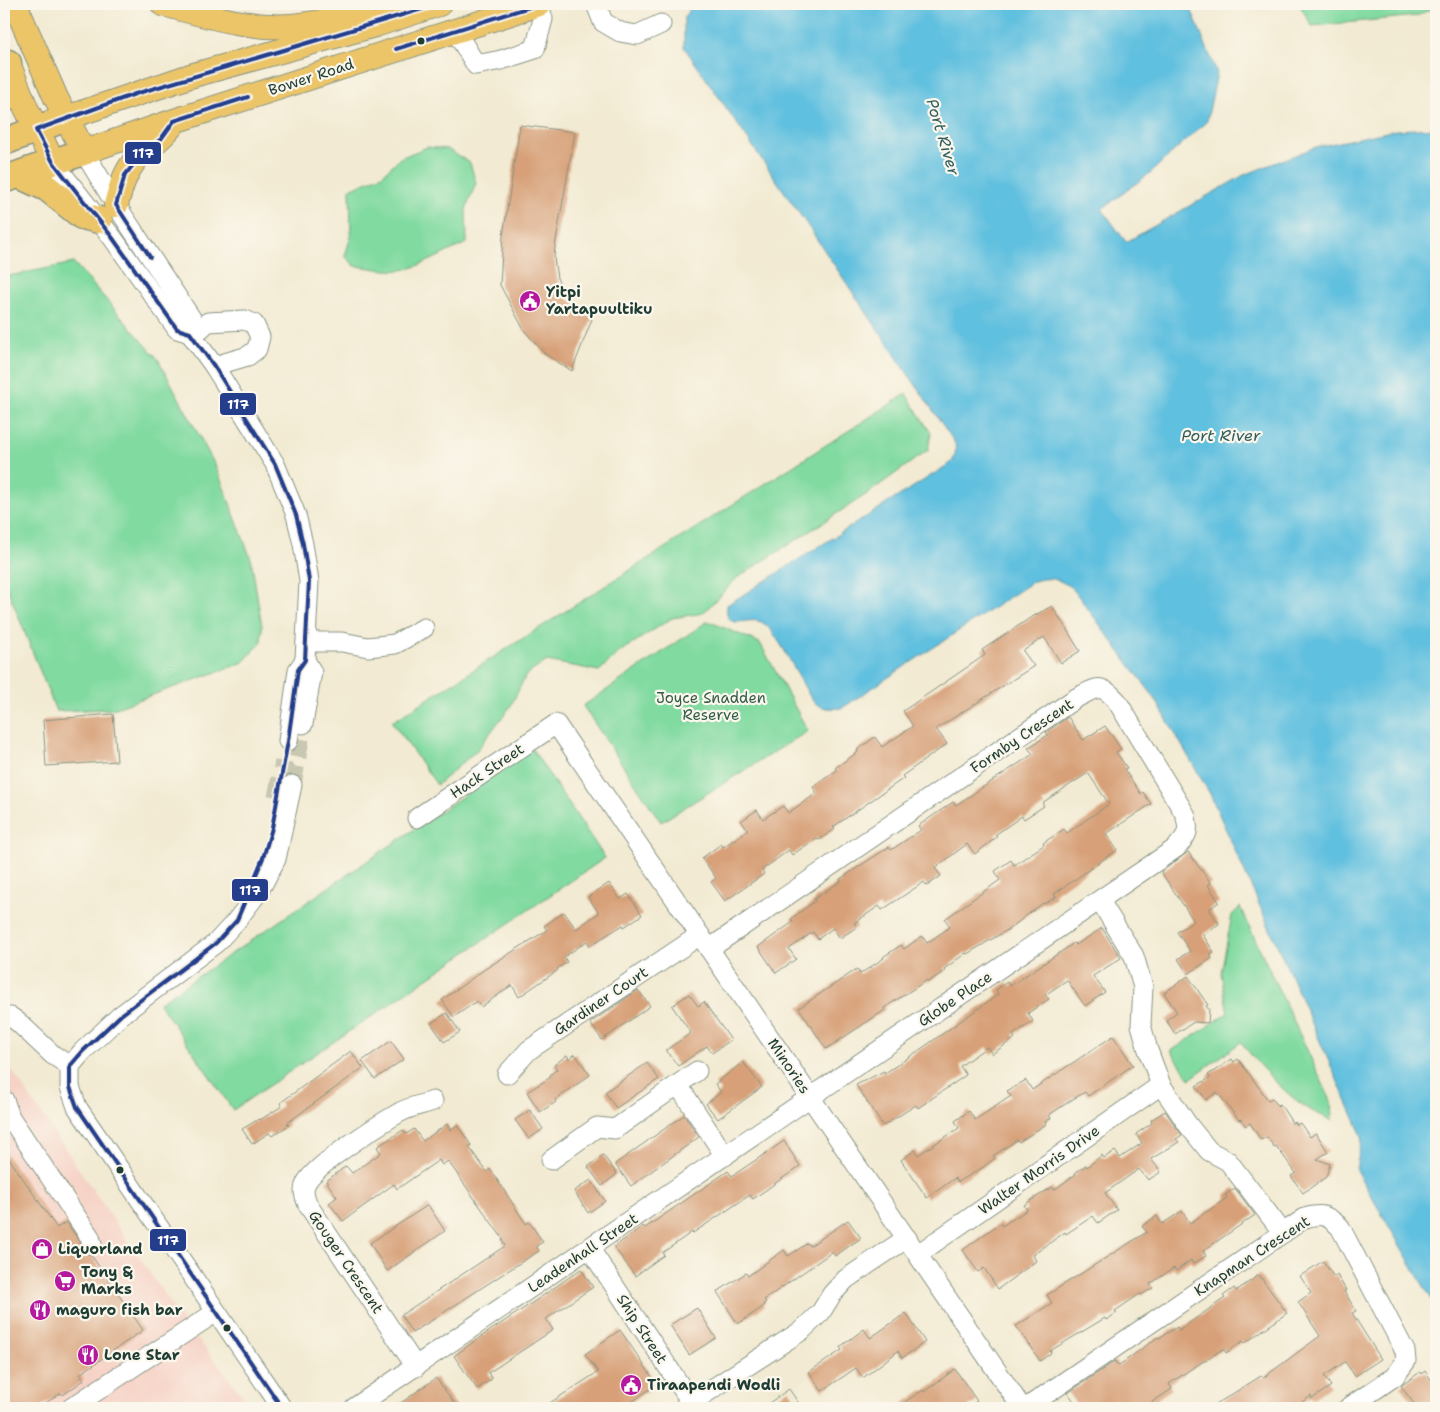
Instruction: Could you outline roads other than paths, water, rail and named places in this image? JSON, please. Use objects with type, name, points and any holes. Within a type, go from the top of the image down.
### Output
[{"type":"highway","points":[[4,99],[8,85],[6,58]]},
{"type":"highway","points":[[4,142],[66,118]]},
{"type":"highway","points":[[11,177],[84,152]]},
{"type":"highway","points":[[11,177],[47,188],[82,216],[108,212]]},
{"type":"main road","points":[[15,4],[66,118],[84,152]]},
{"type":"main road","points":[[164,4],[233,22],[253,25],[292,26],[434,4]]},
{"type":"main road","name":"Bower Road","points":[[66,118],[190,76],[375,25],[439,4]]},
{"type":"main road","name":"Bower Road","points":[[84,152],[174,121],[539,4]]},
{"type":"main road","points":[[6,58],[36,130],[53,162]]},
{"type":"main road","points":[[108,212],[125,175],[142,154],[161,139],[174,121]]},
{"type":"street","points":[[456,30],[476,65],[500,60],[535,49],[543,19],[539,4]]},
{"type":"street","points":[[596,4],[603,22],[620,32],[637,35],[661,24]]},
{"type":"street","points":[[84,152],[108,212],[178,329],[191,334],[214,366],[275,464],[296,516],[309,581],[306,651],[312,672],[302,728]]},
{"type":"street","points":[[53,162],[108,212]]},
{"type":"street","points":[[191,334],[208,322],[245,320],[254,324],[260,337],[257,349],[248,356],[214,366]]},
{"type":"street","points":[[306,651],[342,642],[368,647],[395,644],[424,628]]},
{"type":"street","points":[[288,741],[298,670],[306,651]]},
{"type":"street","name":"Formby Crescent","points":[[704,942],[1076,698],[1096,688],[1107,690],[1117,701],[1185,814],[1188,826],[1186,838],[1176,848],[1100,901]]},
{"type":"street","name":"Hack Street","points":[[417,818],[556,724]]},
{"type":"street","name":"Minories","points":[[556,724],[1024,1408]]},
{"type":"street","points":[[282,1408],[77,1107],[70,1087],[70,1066],[83,1050],[121,1015],[210,948],[237,920],[259,891],[276,859],[292,784]]},
{"type":"street","points":[[237,920],[264,858],[272,828],[276,797]]},
{"type":"street","points":[[1100,901],[1134,956],[1143,987],[1141,1025],[1161,1086],[1209,1151],[1228,1161],[1283,1233]]},
{"type":"street","name":"Globe Place","points":[[810,1097],[1100,901]]},
{"type":"street","name":"Gardiner Court","points":[[508,1074],[529,1050],[704,942]]},
{"type":"street","points":[[7,1017],[19,1023],[53,1055],[70,1066]]},
{"type":"street","points":[[551,1160],[598,1127],[615,1130],[698,1071]]},
{"type":"street","points":[[678,1085],[725,1156]]},
{"type":"street","name":"Walter Morris Drive","points":[[918,1254],[1161,1086]]},
{"type":"street","name":"Leadenhall Street","points":[[354,1408],[590,1249],[810,1097]]},
{"type":"street","points":[[4,1100],[10,1117],[90,1237],[92,1244]]},
{"type":"street","name":"Gouger Crescent","points":[[416,1367],[308,1205],[304,1194],[305,1184],[312,1174],[326,1162],[398,1112],[433,1101]]},
{"type":"street","name":"Knapman Crescent","points":[[1024,1408],[1305,1218],[1318,1214],[1330,1218],[1340,1227],[1405,1351],[1406,1361],[1371,1402]]},
{"type":"street","points":[[690,1406],[801,1331],[821,1312],[832,1294],[846,1280],[907,1238]]},
{"type":"street","name":"Ship Street","points":[[590,1249],[690,1406]]},
{"type":"street","points":[[71,1408],[216,1312]]},
{"type":"street","points":[[1348,1408],[1371,1402]]},
{"type":"water","name":"Port River","points":[[694,4],[1189,4],[1217,73],[1207,121],[1150,173],[1102,209],[1126,242],[1244,175],[1316,147],[1396,130],[1436,128],[1436,1307],[1356,1170],[1362,1136],[1210,794],[1154,697],[1073,589],[1055,579],[1034,581],[842,708],[826,708],[819,706],[813,701],[780,643],[765,624],[757,621],[733,622],[729,619],[727,605],[951,463],[956,448],[955,443],[799,213],[684,47],[684,17]]},
{"type":"tunnel","points":[[292,785],[302,728]]},
{"type":"tunnel","points":[[277,797],[284,762]]},
{"type":"place","name":"Yitpi Yartapuultiku","points":[[530,301]]},
{"type":"place","name":"Liquorland","points":[[42,1249]]},
{"type":"place","name":"Tony & Marks","points":[[65,1281]]},
{"type":"place","name":"maguro fish bar","points":[[40,1310]]},
{"type":"place","name":"Lone Star","points":[[88,1355]]},
{"type":"place","name":"Tiraapendi Wodli","points":[[631,1385]]},
{"type":"park label","name":"Joyce Snadden Reserve","points":[[711,706]]}]
